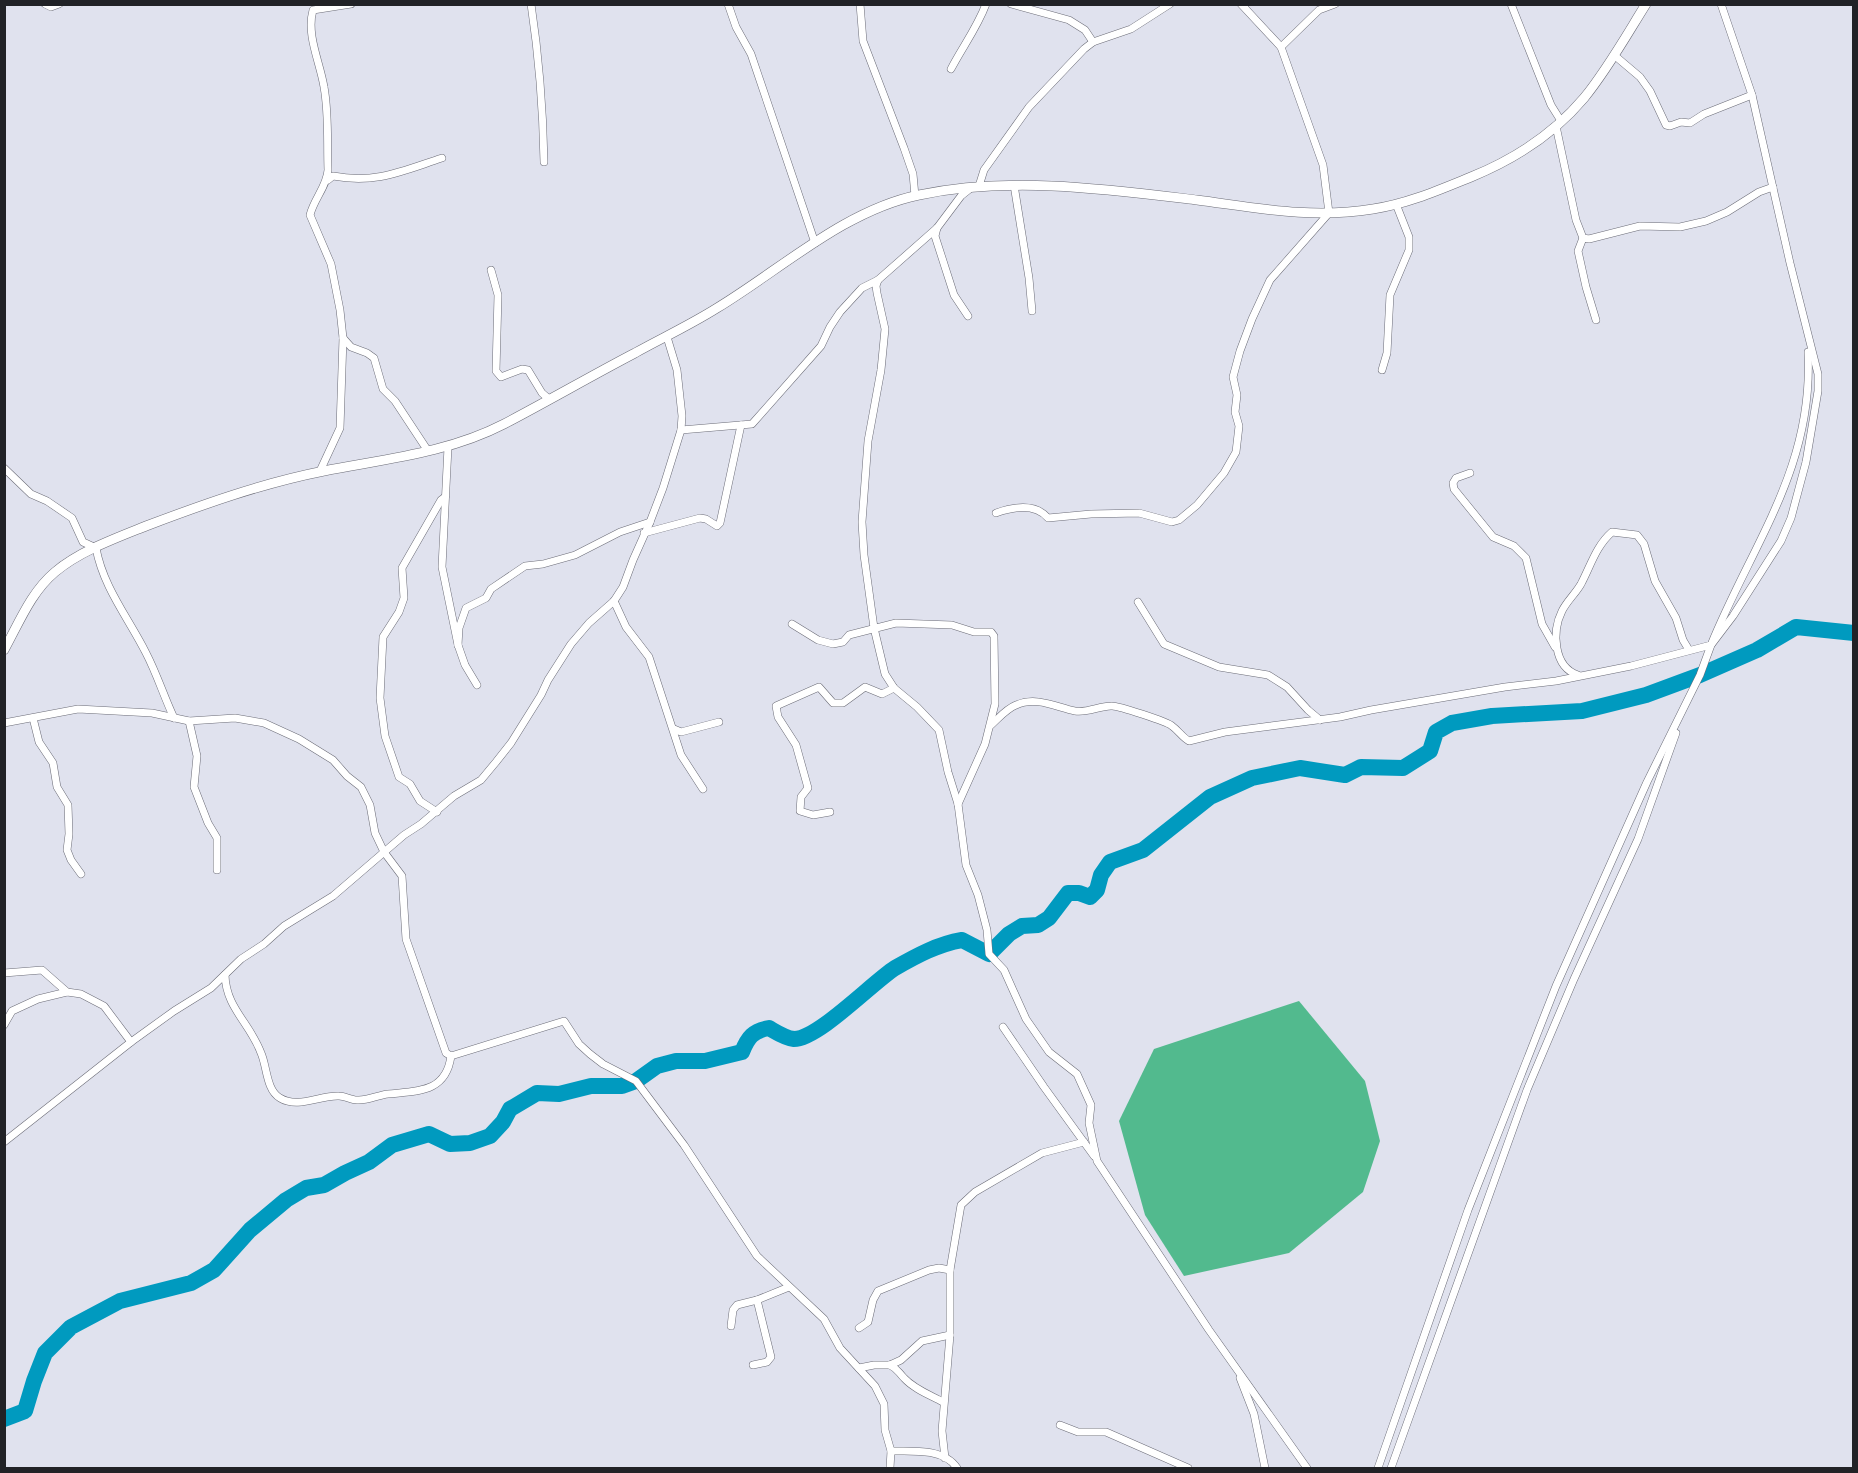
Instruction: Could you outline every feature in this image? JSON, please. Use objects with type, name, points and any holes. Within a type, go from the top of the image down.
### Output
[{"type":"street","points":[[45,4],[51,7],[59,4]]},
{"type":"street","points":[[328,180],[326,100],[311,32],[311,15],[313,10],[319,7],[351,4]]},
{"type":"street","points":[[531,4],[543,110],[544,162]]},
{"type":"street","points":[[728,4],[736,27],[751,54],[815,243]]},
{"type":"street","points":[[860,4],[863,41],[902,141],[913,174],[915,196]]},
{"type":"street","points":[[951,69],[966,40],[978,26],[986,4]]},
{"type":"street","points":[[1011,4],[1069,20],[1084,30],[1093,42]]},
{"type":"street","points":[[681,430],[752,424],[821,345],[840,312],[862,288],[878,280],[938,228],[961,196],[975,187],[984,170],[1029,107],[1051,82],[1093,42],[1131,29],[1170,4]]},
{"type":"street","points":[[996,513],[1009,508],[1032,508],[1042,511],[1048,518],[1139,513],[1172,522],[1179,520],[1197,505],[1224,473],[1236,452],[1239,426],[1235,412],[1237,395],[1233,377],[1252,319],[1270,280],[1329,213],[1323,165],[1281,47],[1241,4]]},
{"type":"street","points":[[1281,47],[1319,10],[1335,4]]},
{"type":"street","points":[[1511,4],[1558,124],[1576,220],[1583,238],[1578,251],[1596,320]]},
{"type":"street","points":[[4,650],[27,608],[46,582],[63,566],[96,549],[127,534],[204,504],[320,471],[448,447],[499,427],[667,337],[756,284],[815,243],[857,218],[915,196],[975,187],[1044,185],[1199,201],[1259,210],[1329,213],[1377,209],[1454,184],[1510,159],[1537,142],[1558,124],[1583,98],[1614,55],[1646,4]]},
{"type":"street","points":[[991,725],[1017,704],[1031,702],[1052,703],[1076,711],[1111,706],[1124,707],[1134,713],[1171,724],[1181,736],[1189,741],[1226,732],[1320,720],[1505,687],[1556,681],[1631,666],[1711,645],[1733,616],[1781,541],[1798,495],[1818,391],[1818,374],[1752,95],[1721,4]]},
{"type":"street","points":[[1614,55],[1640,77],[1650,91],[1666,124],[1670,126],[1681,122],[1690,123],[1704,114],[1752,95]]},
{"type":"street","points":[[320,471],[340,428],[343,338],[331,264],[310,215],[312,207],[328,180],[333,176],[354,179],[380,178],[442,158]]},
{"type":"street","points":[[1014,185],[1032,311]]},
{"type":"street","points":[[1583,238],[1640,226],[1680,227],[1706,221],[1727,212],[1759,192],[1773,187]]},
{"type":"street","points":[[1382,370],[1387,353],[1390,295],[1409,250],[1409,237],[1396,204]]},
{"type":"street","points":[[938,228],[935,236],[954,295],[968,316]]},
{"type":"street","points":[[491,270],[498,295],[496,371],[501,377],[528,369],[542,393],[549,399]]},
{"type":"street","points":[[878,280],[876,286],[885,329],[881,370],[867,441],[862,522],[874,628],[883,668],[894,688],[939,730],[958,804],[966,865],[978,895],[987,930],[989,954],[1004,970],[1026,1019],[1049,1052],[1077,1074],[1090,1106],[1089,1123],[1097,1161]]},
{"type":"street","points":[[4,1142],[131,1042],[210,988],[241,959],[264,944],[284,926],[333,896],[454,796],[481,780],[510,743],[571,644],[589,623],[614,601],[623,587],[663,488],[681,430],[682,416],[677,370],[667,337]]},
{"type":"street","points":[[1391,1468],[1527,1090],[1574,979],[1638,839],[1690,697],[1724,613],[1778,506],[1798,451],[1809,373],[1808,337]]},
{"type":"street","points":[[343,338],[351,347],[374,358],[383,389],[395,401],[428,451]]},
{"type":"street","points":[[645,533],[700,518],[717,526],[720,523],[741,425]]},
{"type":"street","points":[[448,447],[442,567],[458,645],[465,666],[477,686]]},
{"type":"street","points":[[4,468],[31,494],[47,501],[72,518],[83,542],[96,549]]},
{"type":"street","points":[[1470,473],[1456,478],[1453,483],[1454,489],[1493,537],[1514,546],[1526,558],[1542,624],[1563,666],[1569,672],[1578,675]]},
{"type":"street","points":[[437,812],[420,801],[410,784],[399,777],[384,736],[380,698],[383,637],[399,612],[404,598],[402,568],[441,500],[445,497]]},
{"type":"street","points":[[458,645],[459,628],[466,608],[486,598],[491,589],[525,566],[543,564],[575,555],[620,532],[650,522]]},
{"type":"street","points":[[1558,652],[1557,625],[1562,611],[1581,584],[1602,541],[1612,532],[1637,535],[1644,544],[1655,581],[1676,618],[1689,650]]},
{"type":"street","points":[[96,549],[99,565],[109,588],[147,654],[174,718]]},
{"type":"street","points":[[614,601],[626,627],[650,657],[681,755],[703,789]]},
{"type":"street","points":[[1138,602],[1164,644],[1219,667],[1268,675],[1287,687],[1320,720]]},
{"type":"street","points":[[792,624],[818,640],[833,644],[843,642],[849,635],[896,623],[952,625],[974,632],[991,632],[994,636],[996,691],[991,725],[958,804]]},
{"type":"street","points":[[830,812],[813,815],[800,812],[801,797],[808,788],[796,745],[778,717],[776,706],[819,687],[833,704],[843,703],[866,687],[882,694],[894,688]]},
{"type":"street","points":[[1378,1468],[1468,1210],[1556,986],[1642,793],[1690,697]]},
{"type":"street","points":[[4,723],[78,709],[152,713],[189,721],[235,718],[264,723],[300,739],[338,764],[347,776],[361,787],[370,806],[375,833],[384,852],[402,876],[406,939],[446,1053],[451,1056],[564,1021],[579,1044],[590,1054],[603,1064],[636,1081],[684,1145],[757,1256],[824,1318],[840,1347],[875,1386],[884,1404],[885,1430],[891,1451],[890,1468]]},
{"type":"street","points":[[33,718],[39,742],[53,763],[57,787],[68,805],[69,834],[66,850],[81,874]]},
{"type":"street","points":[[189,721],[197,756],[194,787],[208,823],[217,838],[218,870]]},
{"type":"street","points":[[674,729],[681,732],[719,722]]},
{"type":"street","points":[[4,973],[42,970],[67,992]]},
{"type":"street","points":[[225,975],[225,990],[232,1005],[248,1026],[261,1052],[270,1088],[279,1098],[293,1102],[339,1096],[359,1101],[386,1094],[426,1090],[440,1080],[450,1067],[451,1056]]},
{"type":"street","points":[[4,1024],[12,1011],[38,999],[67,992],[81,994],[104,1006],[131,1042]]},
{"type":"street","points":[[1003,1027],[1097,1161],[1237,1370],[1307,1468]]},
{"type":"street","points":[[945,1458],[942,1431],[950,1335],[950,1270],[959,1209],[964,1201],[975,1192],[1042,1153],[1084,1142]]},
{"type":"street","points":[[859,1328],[867,1322],[873,1300],[878,1292],[929,1270],[939,1268],[950,1270]]},
{"type":"street","points":[[731,1326],[733,1310],[737,1305],[758,1300],[789,1287]]},
{"type":"street","points":[[753,1365],[767,1362],[771,1357],[758,1300]]},
{"type":"street","points":[[859,1368],[890,1365],[900,1360],[922,1341],[950,1335]]},
{"type":"street","points":[[890,1365],[898,1369],[904,1378],[919,1389],[943,1402]]},
{"type":"street","points":[[1237,1370],[1254,1414],[1265,1468]]},
{"type":"street","points":[[1060,1425],[1078,1432],[1106,1432],[1188,1468]]},
{"type":"street","points":[[891,1451],[923,1451],[945,1458],[957,1468]]},
{"type":"green space","points":[[1299,1001],[1365,1081],[1380,1141],[1363,1192],[1289,1253],[1184,1276],[1145,1215],[1119,1121],[1154,1049]]},
{"type":"waterway","points":[[4,1419],[25,1411],[45,1353],[71,1327],[120,1301],[191,1283],[214,1270],[250,1230],[286,1200],[306,1188],[324,1185],[369,1162],[392,1145],[429,1134],[450,1144],[470,1143],[490,1136],[503,1122],[510,1109],[537,1093],[559,1094],[591,1086],[622,1086],[636,1081],[657,1066],[676,1061],[705,1061],[742,1052],[746,1042],[752,1036],[769,1028],[794,1039],[804,1037],[831,1020],[885,975],[919,955],[944,944],[962,940],[989,954],[1009,934],[1022,926],[1038,925],[1049,918],[1068,893],[1079,893],[1090,897],[1097,890],[1101,875],[1110,862],[1143,850],[1210,797],[1252,778],[1300,768],[1345,775],[1361,767],[1403,768],[1430,751],[1436,732],[1452,723],[1492,716],[1582,711],[1646,695],[1757,650],[1796,627],[1854,633]]}]
